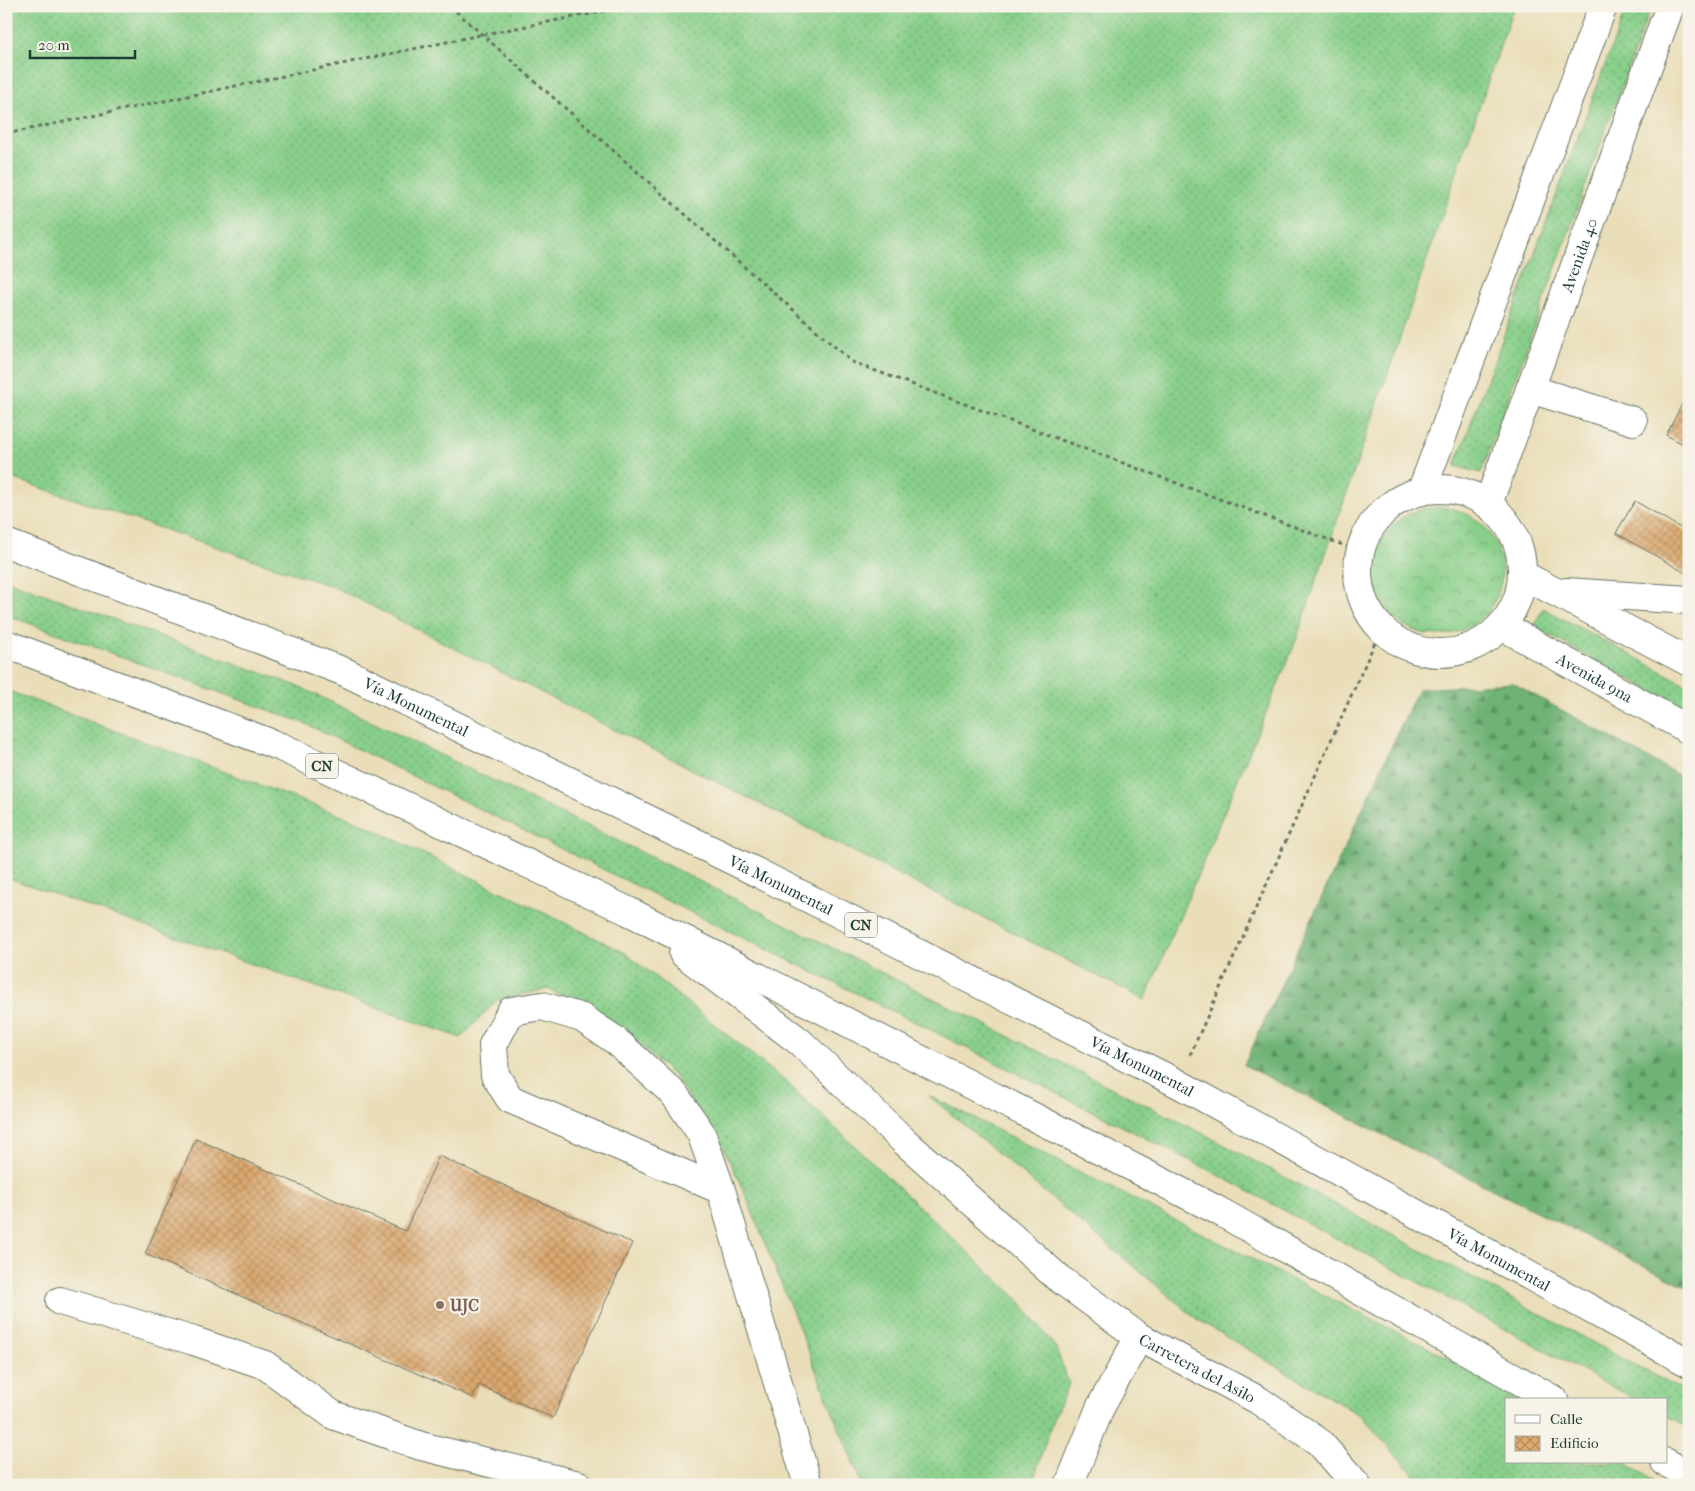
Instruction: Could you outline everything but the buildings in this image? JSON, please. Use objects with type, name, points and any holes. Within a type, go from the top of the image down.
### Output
[{"type":"main road","points":[[1422,490],[1603,6]]},
{"type":"main road","name":"Avenida 40","points":[[1488,504],[1670,6]]},
{"type":"main road","points":[[1530,389],[1632,421]]},
{"type":"main road","points":[[1422,490],[1456,490],[1488,504],[1508,523],[1520,547],[1523,574],[1517,602],[1502,626],[1474,646],[1442,654],[1409,647],[1381,629],[1365,606],[1358,579],[1359,551],[1372,523],[1394,502],[1422,490]]},
{"type":"main road","name":"Vía Monumental","points":[[6,543],[345,672],[748,868],[1177,1083],[1689,1363]]},
{"type":"main road","points":[[1523,574],[1689,662]]},
{"type":"main road","points":[[1557,592],[1689,600]]},
{"type":"main road","name":"Avenida 9na","points":[[1502,626],[1689,730]]},
{"type":"main road","name":"CN","points":[[6,644],[281,747],[628,911],[1217,1210],[1550,1398]]},
{"type":"main road","points":[[628,911],[800,1042],[904,1142],[1057,1277],[1139,1337]]},
{"type":"main road","points":[[720,1190],[510,1099],[495,1075],[493,1045],[512,1011],[542,1006],[582,1018],[615,1040],[674,1094],[701,1133],[720,1190],[808,1485]]},
{"type":"main road","points":[[60,1300],[265,1365],[333,1415],[421,1446],[579,1485]]},
{"type":"main road","name":"Carretera del Asilo","points":[[1069,1485],[1100,1408],[1139,1337],[1273,1410],[1320,1442],[1357,1485]]},
{"type":"main road","points":[[1668,1463],[1689,1475]]},
{"type":"path","points":[[450,6],[480,35],[852,362],[1359,551]]},
{"type":"path","points":[[6,134],[480,35],[631,6]]},
{"type":"path","points":[[1177,1083],[1381,629]]},
{"type":"green space","points":[[6,6],[1514,6],[1294,646],[1145,1000],[334,587],[6,476]]},
{"type":"green space","points":[[1627,6],[1651,6],[1481,473],[1455,466]]},
{"type":"green space","points":[[1438,507],[1451,508],[1463,512],[1483,526],[1497,546],[1501,558],[1501,584],[1497,596],[1483,616],[1463,630],[1451,634],[1438,635],[1425,634],[1413,630],[1393,616],[1379,596],[1375,584],[1374,571],[1375,558],[1379,546],[1393,526],[1413,512],[1425,508]]},
{"type":"green space","points":[[6,580],[300,687],[643,853],[1204,1134],[1689,1394],[1689,1428],[1668,1417],[1668,1398],[1633,1398],[1207,1169],[929,1029],[304,723],[6,615]]},
{"type":"green space","points":[[1543,608],[1689,686],[1689,711],[1534,627]]},
{"type":"green space","points":[[1513,683],[1689,781],[1689,1288],[1244,1065],[1418,689]]},
{"type":"green space","points":[[6,690],[361,823],[624,952],[785,1081],[1020,1301],[1056,1348],[1069,1384],[1053,1419],[1032,1485],[862,1485],[746,1196],[724,1149],[675,1077],[613,1021],[548,989],[497,1000],[461,1038],[6,877]]},
{"type":"green space","points":[[928,1095],[1470,1369],[1518,1398],[1505,1398],[1505,1464],[1627,1464],[1661,1485],[1423,1485],[1361,1416],[1198,1320]]},
{"type":"place","name":"UJC","points":[[440,1305]]}]
